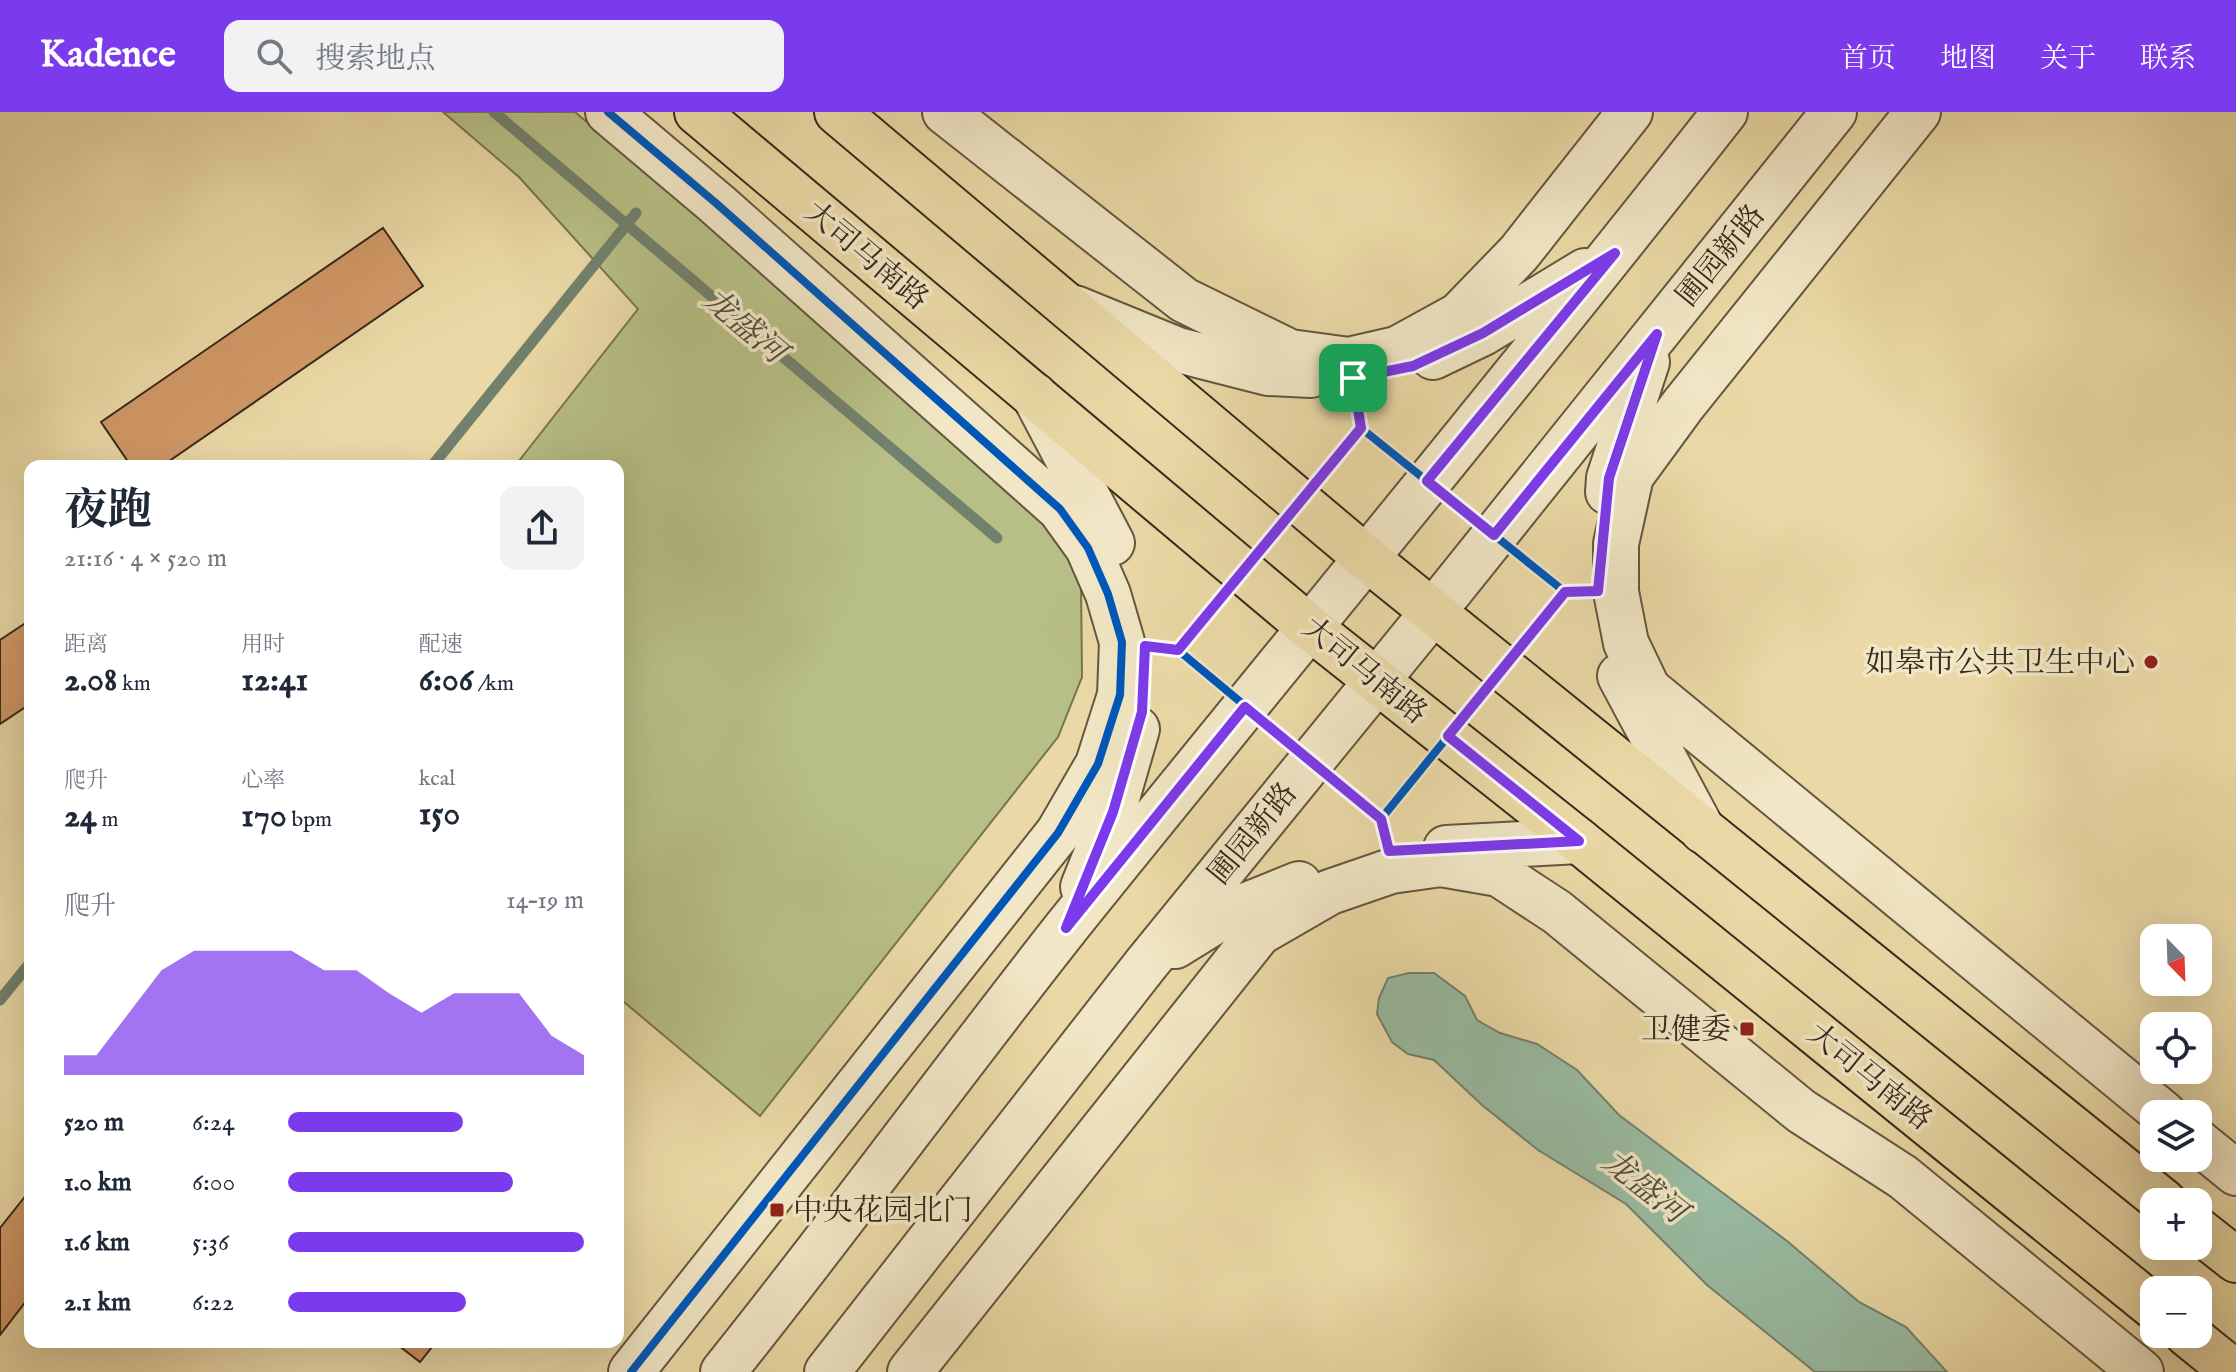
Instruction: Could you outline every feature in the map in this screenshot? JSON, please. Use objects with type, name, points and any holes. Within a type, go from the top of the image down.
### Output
[{"type":"main road","name":"大司马南路","points":[[697,112],[1309,627],[1579,841],[2140,1296]]},
{"type":"main road","points":[[837,112],[1365,557],[2147,1188]]},
{"type":"main road","points":[[2212,1241],[2236,1260]]},
{"type":"main road","points":[[2204,1348],[2234,1372]]},
{"type":"street","points":[[608,112],[717,204],[1060,509],[1088,548],[1108,594],[1122,642],[1120,695],[1098,764],[1058,833],[631,1372]]},
{"type":"street","points":[[945,112],[1184,300],[1290,352],[1349,360],[1397,349],[1459,315],[1519,253],[1630,112]]},
{"type":"street","points":[[723,1372],[1066,928],[1615,253],[1725,112]]},
{"type":"street","name":"圃园新路","points":[[827,1372],[1146,964],[1834,112]]},
{"type":"street","points":[[1918,112],[1683,405],[1631,476],[1616,544],[1616,592],[1626,643],[1648,689],[2147,1100]]},
{"type":"street","points":[[1065,304],[1178,350],[1268,373],[1353,378],[1413,366],[1483,333],[1615,253]]},
{"type":"street","points":[[1657,334],[1609,478],[1598,591],[1602,631],[1623,685],[1703,831]]},
{"type":"street","points":[[1033,393],[1125,566],[1145,646],[1142,712],[1113,812],[1066,928]]},
{"type":"street","points":[[1146,964],[1230,912],[1389,851],[1579,841]]},
{"type":"street","points":[[910,1372],[1259,933],[1330,892],[1391,871],[1441,864],[1499,874],[1557,912],[1801,1111],[1903,1177],[2141,1372]]},
{"type":"street","points":[[2212,1153],[2236,1173]]},
{"type":"shaded area","points":[[443,112],[575,112],[1062,524],[1081,584],[1082,677],[1058,737],[760,1116],[624,1002],[624,460],[520,460],[638,309],[519,177]]},
{"type":"water","points":[[1409,973],[1434,973],[1465,996],[1477,1020],[1500,1033],[1537,1044],[1577,1070],[1619,1115],[1787,1241],[1859,1302],[1906,1327],[1947,1372],[1815,1372],[1707,1285],[1626,1204],[1538,1150],[1482,1105],[1434,1060],[1408,1054],[1392,1042],[1377,1014],[1379,998],[1388,978]]},
{"type":"building","points":[[383,228],[423,286],[171,460],[127,460],[101,422]]},
{"type":"building","points":[[24,624],[24,708],[0,724],[0,640]]},
{"type":"building","points":[[24,1198],[24,1304],[0,1335],[0,1228]]},
{"type":"building","points":[[402,1348],[431,1348],[420,1362]]},
{"type":"waterway","name":"龙盛河","points":[[494,112],[997,538]]},
{"type":"waterway","points":[[437,460],[636,213]]},
{"type":"waterway","points":[[0,1000],[24,970]]},
{"type":"cycle path","points":[[608,112],[717,204],[1060,509],[1088,548],[1108,594],[1122,642],[1120,695],[1098,764],[1058,833],[631,1372]]},
{"type":"cycle path","points":[[1361,428],[1565,592],[1381,819],[1178,650],[1361,428]]},
{"type":"place","name":"如皋市公共卫生中心","points":[[2151,662]]},
{"type":"place","name":"卫健委","points":[[1747,1029]]},
{"type":"place","name":"中央花园北门","points":[[777,1210]]},
{"type":"route","points":[[1615,253],[1427,481],[1494,535],[1657,334],[1609,478],[1598,591],[1565,592],[1448,736],[1579,841],[1389,851],[1381,819],[1245,707],[1066,928],[1113,812],[1142,712],[1145,646],[1178,650],[1361,428],[1353,378],[1413,366],[1483,333],[1615,253]]}]
